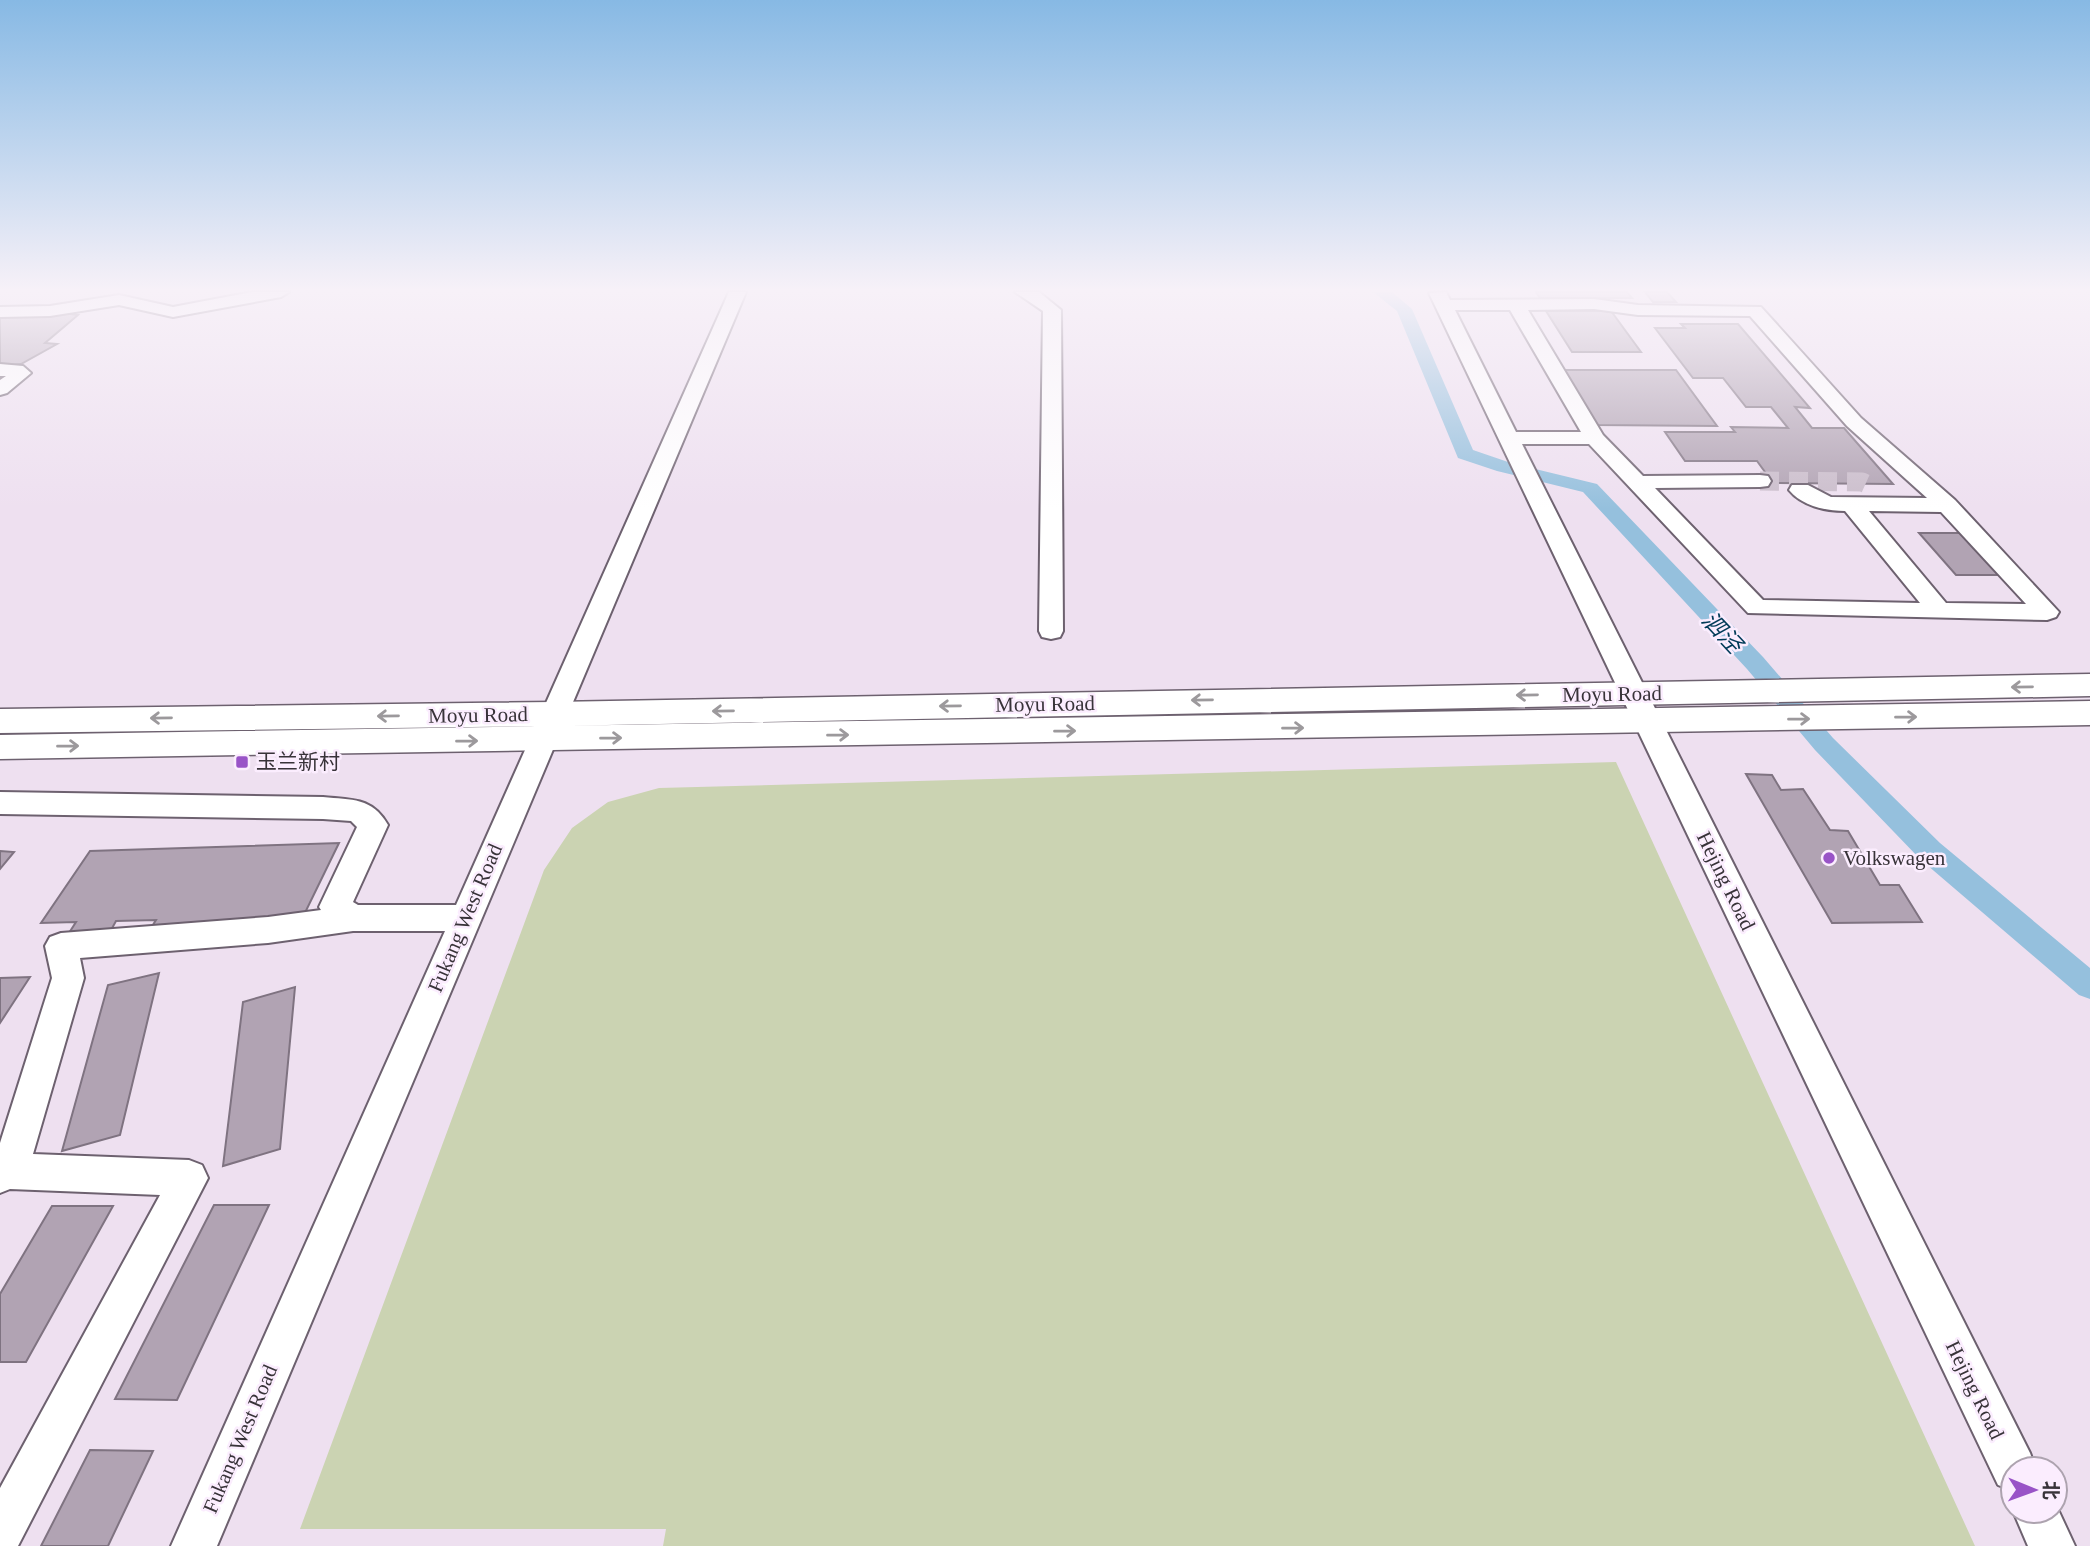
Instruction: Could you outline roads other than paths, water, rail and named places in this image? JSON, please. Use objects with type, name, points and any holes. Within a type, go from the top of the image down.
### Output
[{"type":"main road","name":"Moyu Road","points":[[1751,706],[1812,691],[2090,685]]},
{"type":"main road","name":"Moyu Road","points":[[0,747],[548,727],[1751,706],[1838,718],[2090,713]]},
{"type":"main road","name":"Moyu Road","points":[[0,721],[548,727]]},
{"type":"street","name":"Fukang West Road","points":[[194,1546],[706,364]]},
{"type":"street","points":[[1051,631],[1052,364]]},
{"type":"street","name":"Hejing Road","points":[[1473,364],[2007,1455]]},
{"type":"street","points":[[1551,364],[1595,438],[1757,608],[2047,612],[1947,505],[1862,430],[1802,364]]},
{"type":"street","points":[[0,370],[16,370],[22,373],[0,389]]},
{"type":"street","points":[[1509,438],[1595,438]]},
{"type":"street","points":[[1635,482],[1760,481]]},
{"type":"street","points":[[1871,486],[1888,505]]},
{"type":"street","points":[[1800,490],[1827,504],[1947,505]]},
{"type":"street","points":[[1852,504],[1940,611]]},
{"type":"street","points":[[0,803],[323,808],[359,811],[373,825],[335,907],[353,918]]},
{"type":"street","points":[[1,1173],[16,1151],[68,978],[61,946],[268,930],[341,922],[353,918],[465,918]]},
{"type":"street","points":[[0,1533],[189,1178],[1,1173]]},
{"type":"street","points":[[2042,1525],[2052,1546]]},
{"type":"waterway","name":"泗泾","points":[[1427,364],[1465,454],[1504,467],[1590,488],[1755,663],[1824,744],[1930,851],[2090,986]]},
{"type":"tunnel","points":[[1760,481],[1862,482],[1871,486]]},
{"type":"place","name":"玉兰新村","points":[[242,762]]},
{"type":"place","name":"Volkswagen","points":[[1829,858]]}]
